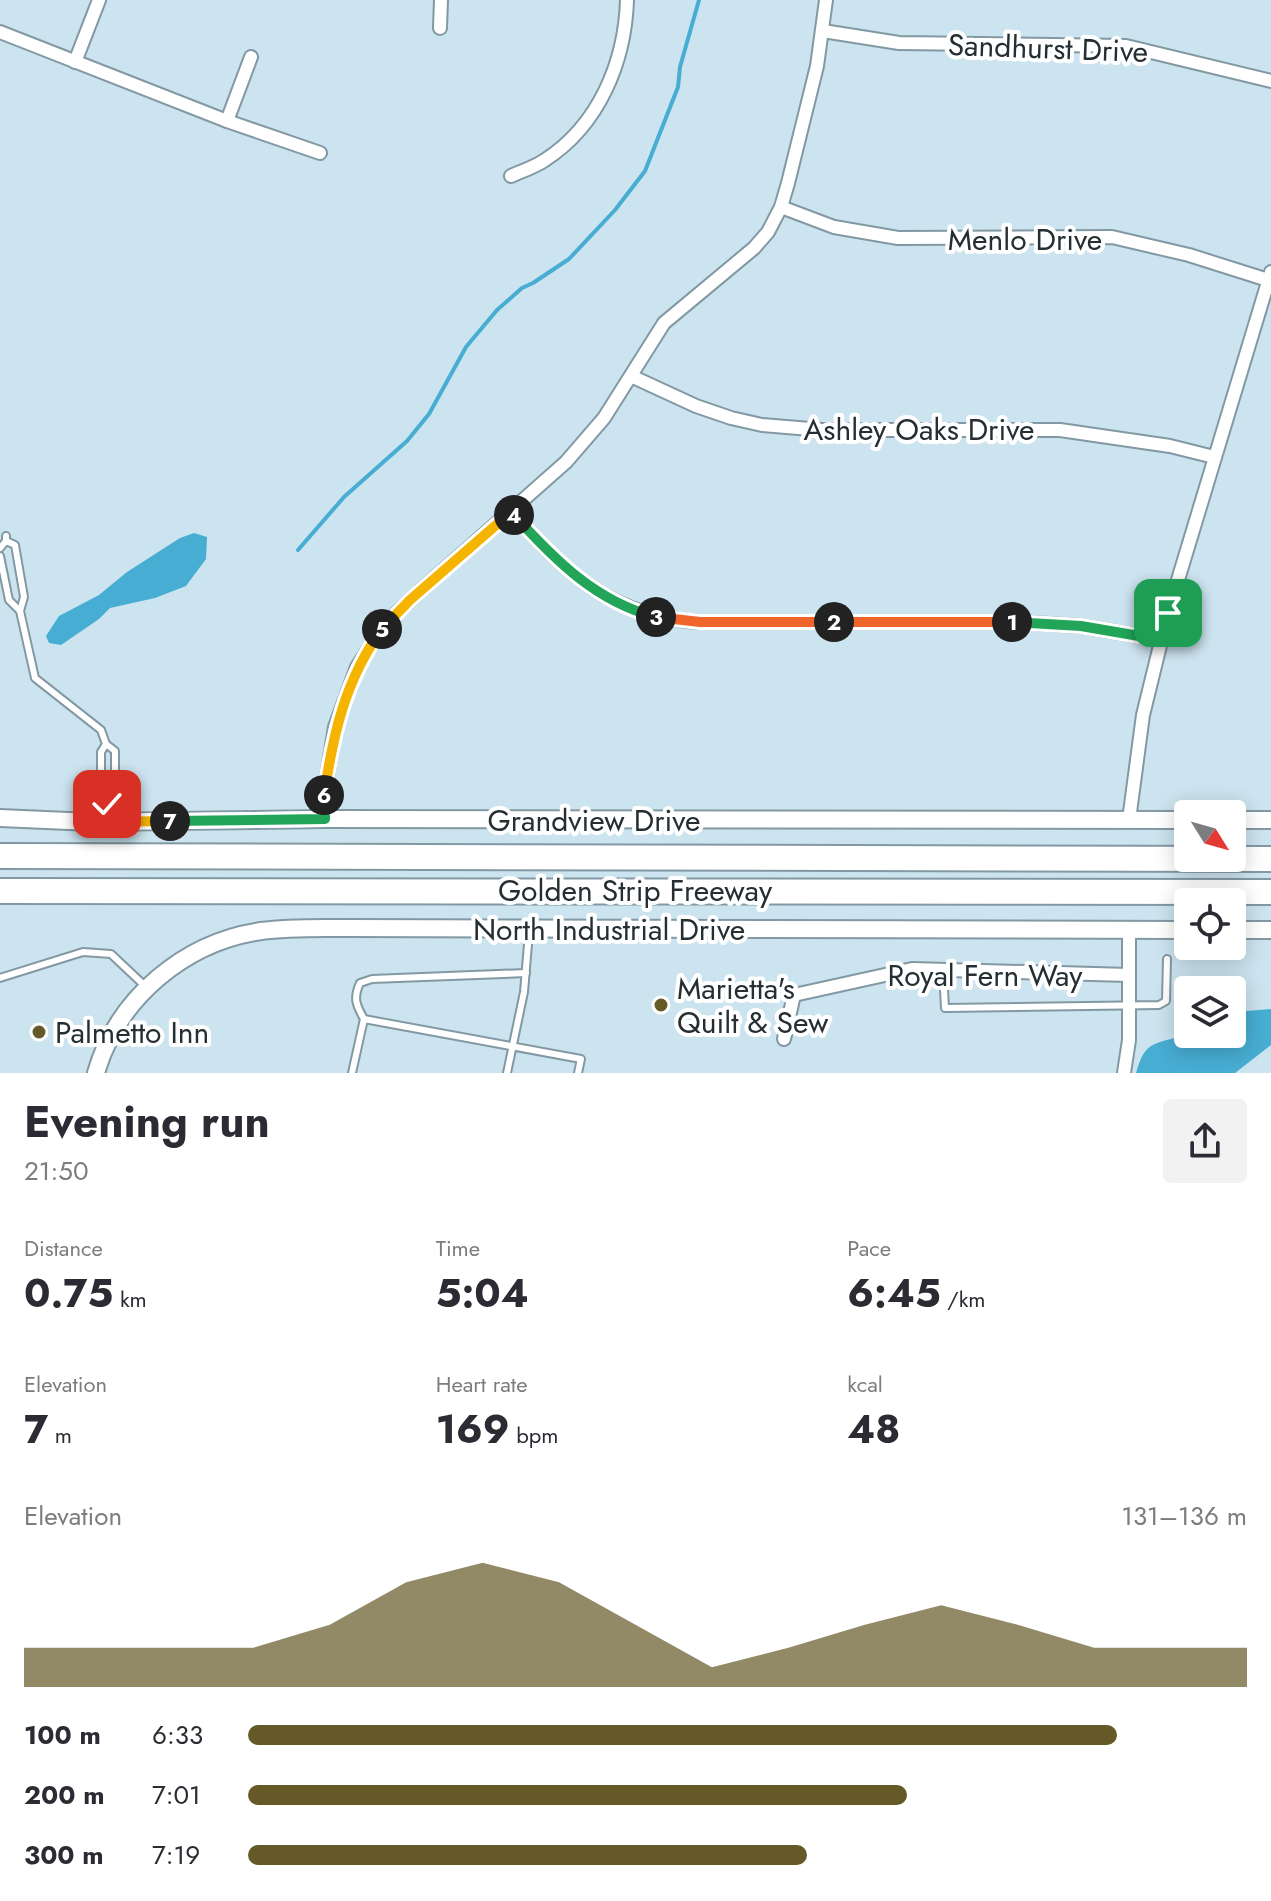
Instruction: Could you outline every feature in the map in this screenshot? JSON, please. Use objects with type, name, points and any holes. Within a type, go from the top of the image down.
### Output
[{"type":"highway","name":"Golden Strip Freeway","points":[[0,856],[1271,859]]},
{"type":"highway","name":"Golden Strip Freeway","points":[[0,891],[1271,892]]},
{"type":"street","points":[[75,62],[99,0]]},
{"type":"street","points":[[440,28],[441,0]]},
{"type":"street","points":[[511,176],[551,156],[594,112],[619,57],[627,0]]},
{"type":"street","points":[[325,819],[324,795],[335,727],[357,667],[383,627],[586,441],[664,323],[754,248],[768,232],[781,207],[813,81],[826,0]]},
{"type":"street","name":"Sandhurst Drive","points":[[823,31],[899,43],[1126,46],[1271,81]]},
{"type":"street","points":[[0,32],[227,121],[320,153]]},
{"type":"street","points":[[227,121],[251,57]]},
{"type":"street","name":"Menlo Drive","points":[[781,207],[834,227],[898,238],[1112,237],[1270,276]]},
{"type":"street","points":[[1129,820],[1143,715],[1162,640],[1270,276]]},
{"type":"street","name":"Ashley Oaks Drive","points":[[631,376],[696,406],[762,425],[822,430],[1060,430],[1170,446],[1214,457]]},
{"type":"street","points":[[511,512],[561,564],[588,586],[625,608],[659,618],[700,622],[1016,622],[1081,626],[1162,640]]},
{"type":"street","name":"Grandview Drive","points":[[0,818],[104,822],[325,819],[1174,820]]},
{"type":"street","points":[[1246,820],[1271,820]]},
{"type":"street","name":"North Industrial Drive","points":[[96,1073],[124,1012],[146,987],[180,962],[213,944],[259,931],[348,928],[1174,930]]},
{"type":"street","points":[[1124,1073],[1129,1040],[1129,930]]},
{"type":"street","points":[[1246,930],[1271,930]]},
{"type":"street","name":"Royal Fern Way","points":[[784,1039],[794,995],[879,974],[912,969],[1129,975]]},
{"type":"lane","points":[[0,548],[6,539],[15,545],[24,597],[20,611],[35,678],[101,730],[106,744],[115,751],[115,798],[107,804],[104,822]]},
{"type":"lane","points":[[0,556],[9,600],[20,611]]},
{"type":"lane","points":[[106,744],[101,752],[101,799],[107,804]]},
{"type":"lane","points":[[507,1073],[526,973],[530,928]]},
{"type":"lane","points":[[0,978],[83,952],[111,954],[146,987]]},
{"type":"lane","points":[[943,970],[945,1008],[1159,1005],[1166,1001],[1167,959]]},
{"type":"lane","points":[[352,1073],[364,1019],[356,1006],[355,995],[360,983],[372,979],[526,973]]},
{"type":"lane","points":[[364,1019],[581,1059],[578,1073]]},
{"type":"water","points":[[194,533],[207,537],[206,559],[186,586],[155,598],[110,608],[61,645],[49,643],[46,636],[59,616],[99,595],[127,572],[180,538]]},
{"type":"water","points":[[1271,1009],[1271,1045],[1235,1073],[1136,1073],[1143,1055],[1151,1046],[1174,1038],[1174,1048],[1246,1048],[1246,1011]]},
{"type":"waterway","points":[[298,550],[344,497],[407,441],[429,414],[466,347],[497,310],[522,288],[569,259],[615,210],[645,171],[678,87],[680,67],[699,0]]},
{"type":"place","name":"Marietta's Quilt & Sew","points":[[661,1005]]},
{"type":"place","name":"Palmetto Inn","points":[[39,1032]]},
{"type":"route","points":[[107,804],[104,822],[325,819],[324,795],[335,727],[357,667],[367,649],[383,627],[410,600],[511,512],[561,564],[588,586],[625,608],[678,621],[1016,622],[1081,626],[1162,640],[1168,613]]}]
